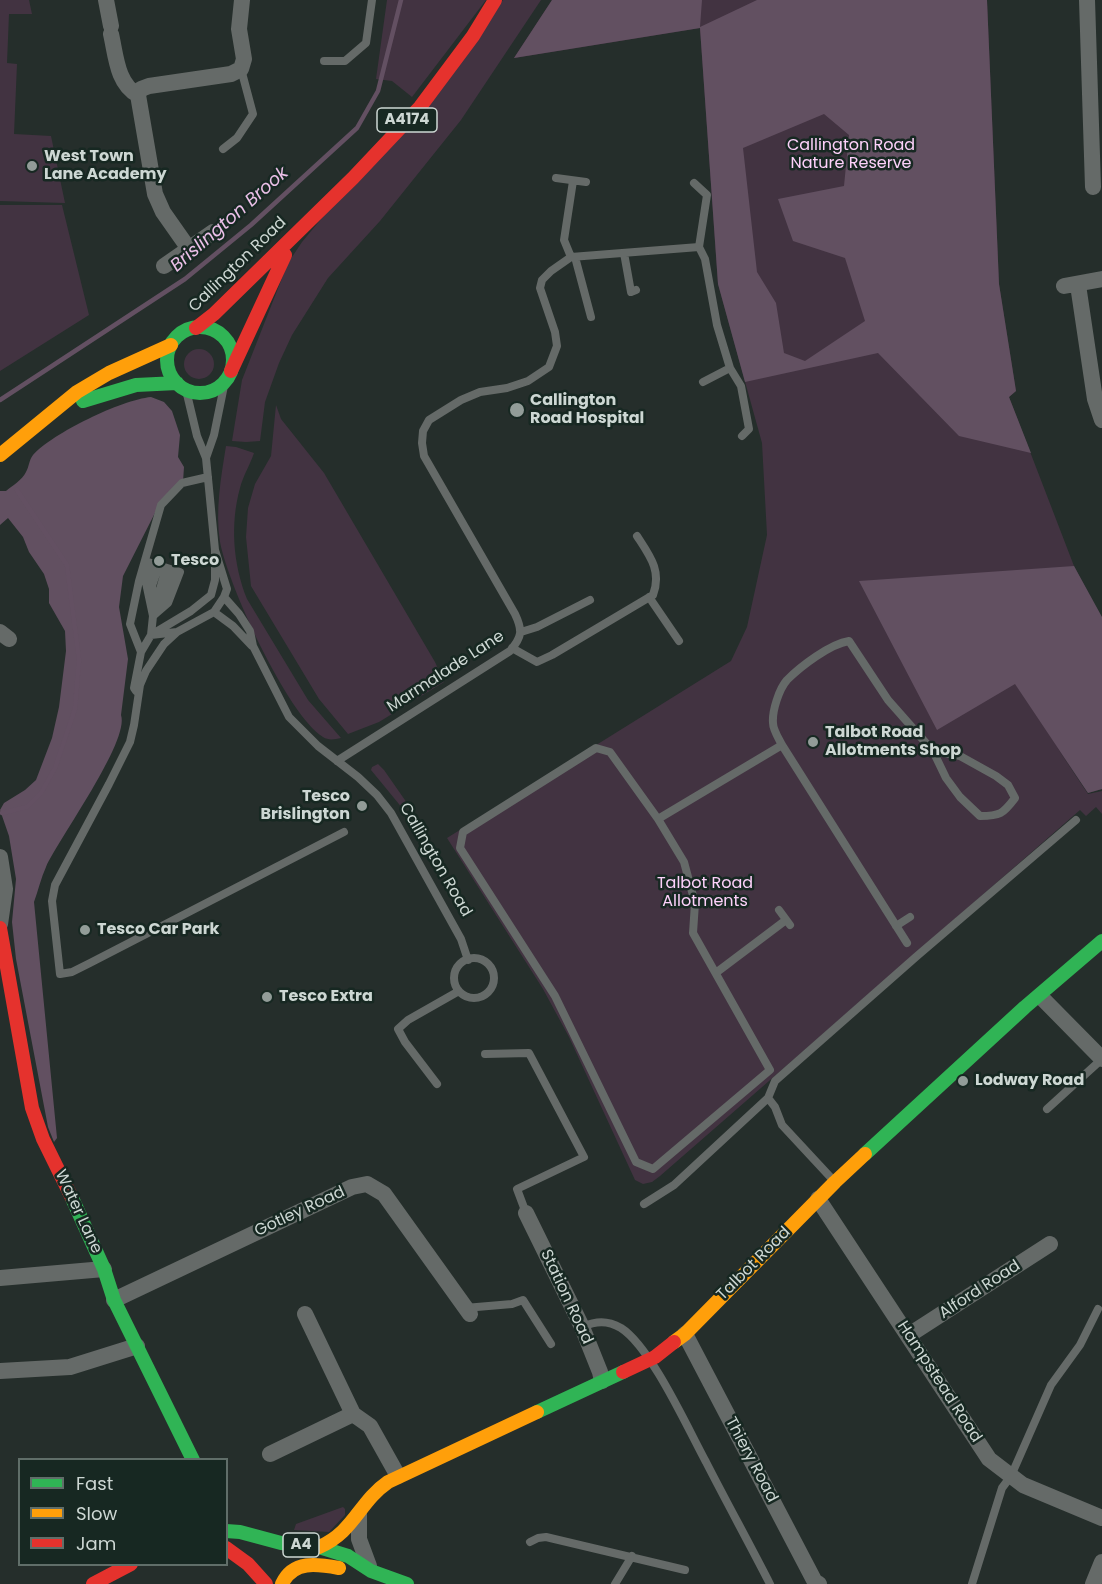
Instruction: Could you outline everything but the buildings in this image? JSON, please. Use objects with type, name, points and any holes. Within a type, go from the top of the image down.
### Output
[{"type":"main road","name":"Callington Road","points":[[196,328],[214,314],[353,178],[420,107],[473,36],[495,0]]},
{"type":"main road","name":"Callington Road","points":[[228,376],[278,267],[303,226]]},
{"type":"main road","points":[[196,328],[205,327],[216,331],[227,340],[232,351],[233,362],[228,376]]},
{"type":"main road","name":"A4174","points":[[0,455],[77,392],[109,373],[171,345],[185,331],[196,328]]},
{"type":"main road","points":[[171,345],[168,363],[171,374],[181,386]]},
{"type":"main road","name":"A4174","points":[[41,422],[84,400],[136,385],[181,386],[200,393],[211,391],[228,376]]},
{"type":"main road","name":"Water Lane","points":[[0,926],[2,953],[32,1108],[43,1139],[104,1269],[114,1300],[192,1458]]},
{"type":"main road","name":"Talbot Road","points":[[319,1547],[332,1543],[379,1488],[398,1476],[655,1357],[680,1338],[835,1182],[1102,941]]},
{"type":"main road","name":"A4","points":[[233,1532],[280,1543],[319,1547],[348,1556],[371,1571],[408,1584]]},
{"type":"main road","points":[[228,1549],[254,1568],[266,1584]]},
{"type":"main road","name":"A4","points":[[282,1584],[289,1572],[306,1565],[322,1565],[351,1571],[371,1571]]},
{"type":"main road","points":[[93,1584],[127,1566]]},
{"type":"street","points":[[106,0],[122,82],[130,91],[138,95]]},
{"type":"street","points":[[189,249],[163,212],[155,194],[138,95],[141,89],[149,86],[231,74],[242,69],[244,59],[239,29],[242,0]]},
{"type":"street","points":[[1087,0],[1094,188]]},
{"type":"street","points":[[164,266],[213,232]]},
{"type":"street","points":[[1102,279],[1071,285],[1095,399],[1102,420]]},
{"type":"street","points":[[0,857],[5,889],[0,926]]},
{"type":"street","points":[[1040,996],[1102,1059]]},
{"type":"street","name":"Gotley Road","points":[[114,1300],[352,1187],[367,1184],[384,1194],[467,1311]]},
{"type":"street","name":"Hampstead Road","points":[[819,1199],[989,1459],[1023,1485],[1102,1518]]},
{"type":"street","name":"Station Road","points":[[526,1213],[582,1327],[602,1381]]},
{"type":"street","name":"Alford Road","points":[[909,1335],[1050,1244]]},
{"type":"street","points":[[0,1278],[104,1269]]},
{"type":"street","points":[[305,1314],[353,1414],[370,1426],[398,1476]]},
{"type":"street","name":"Thiery Road","points":[[680,1338],[815,1582],[819,1584]]},
{"type":"street","points":[[0,1371],[70,1367],[137,1346]]},
{"type":"street","points":[[270,1454],[353,1414]]},
{"type":"street","points":[[359,1514],[359,1539],[371,1571]]},
{"type":"street","points":[[1093,1584],[1102,1562]]},
{"type":"lane","points":[[324,61],[345,61],[366,43],[372,0]]},
{"type":"lane","points":[[223,149],[237,138],[253,114],[242,69]]},
{"type":"lane","points":[[556,178],[586,182]]},
{"type":"lane","points":[[573,181],[564,240],[573,257],[591,317]]},
{"type":"lane","points":[[694,183],[707,195],[699,247],[705,259],[717,325],[730,368],[741,386],[748,422],[748,429],[742,436]]},
{"type":"lane","points":[[573,257],[699,247]]},
{"type":"lane","points":[[624,253],[631,292],[636,290]]},
{"type":"lane","name":"Marmalade Lane","points":[[337,761],[518,643],[521,632],[515,614],[424,456],[423,431],[429,420],[461,400],[480,392],[507,388],[528,381],[549,367],[555,357],[557,346],[555,332],[540,288],[551,270],[573,257]]},
{"type":"lane","points":[[702,382],[730,368]]},
{"type":"lane","points":[[206,458],[228,376]]},
{"type":"lane","points":[[151,635],[211,595],[215,580],[215,550],[206,458],[181,386]]},
{"type":"lane","points":[[138,696],[134,688],[141,652],[151,635],[159,565],[161,505],[182,483],[208,477]]},
{"type":"lane","points":[[512,648],[537,662],[652,595],[657,585],[657,573],[655,565],[638,536]]},
{"type":"lane","points":[[215,550],[226,589],[224,597],[214,612],[177,632],[164,644],[146,671],[140,685],[134,725],[120,762],[55,885],[52,901],[60,974],[72,972],[344,832]]},
{"type":"lane","points":[[153,616],[168,603],[180,572],[159,565]]},
{"type":"lane","points":[[153,616],[146,583],[159,565]]},
{"type":"lane","points":[[141,652],[129,624],[159,565]]},
{"type":"lane","points":[[197,606],[219,596],[224,597],[250,631],[253,646]]},
{"type":"lane","points":[[649,597],[679,641]]},
{"type":"lane","points":[[521,632],[537,627],[591,600]]},
{"type":"lane","points":[[214,612],[233,626],[253,646]]},
{"type":"lane","points":[[151,635],[177,632]]},
{"type":"lane","points":[[907,943],[782,745],[773,724],[778,694],[787,681],[838,643],[849,641],[888,700],[933,752],[946,778],[980,816],[1004,813],[1015,798],[1008,785],[996,776],[960,756],[933,752]]},
{"type":"lane","name":"Callington Road","points":[[253,646],[289,717],[318,746],[371,789],[391,813],[461,939],[468,960]]},
{"type":"lane","points":[[658,819],[782,745]]},
{"type":"lane","points":[[596,748],[610,752],[658,819],[684,862],[695,903],[693,933],[717,972],[770,1070],[653,1169],[636,1162],[555,996],[460,848],[463,832],[596,748]]},
{"type":"lane","points":[[644,1204],[674,1185],[768,1098],[775,1081],[1076,820]]},
{"type":"lane","points":[[717,972],[788,922],[779,910]]},
{"type":"lane","points":[[896,926],[910,917]]},
{"type":"lane","points":[[479,959],[494,973],[493,985],[487,994],[477,998],[464,995],[454,982],[457,968],[468,960],[479,959]]},
{"type":"lane","points":[[437,1084],[405,1042],[398,1029],[408,1020],[459,991]]},
{"type":"lane","points":[[484,1054],[529,1053],[584,1156],[517,1189],[526,1213]]},
{"type":"lane","points":[[1047,1109],[1102,1059]]},
{"type":"lane","points":[[766,1073],[775,1081]]},
{"type":"lane","points":[[768,1098],[775,1107],[782,1125],[835,1182]]},
{"type":"lane","points":[[467,1311],[512,1305],[523,1300],[551,1344]]},
{"type":"lane","points":[[972,1584],[1002,1488],[1011,1476],[1051,1385],[1080,1345],[1098,1309]]},
{"type":"lane","points":[[582,1327],[593,1322],[607,1322],[621,1329],[640,1345],[680,1412],[770,1584]]},
{"type":"lane","points":[[530,1542],[546,1537],[685,1570]]},
{"type":"lane","points":[[615,1584],[632,1556]]},
{"type":"green space","points":[[0,0],[29,0],[32,14],[9,14],[7,63],[17,64],[14,134],[51,136],[65,203],[0,201]]},
{"type":"green space","points":[[387,0],[486,0],[412,97],[392,81],[376,79]]},
{"type":"green space","points":[[503,0],[541,0],[461,120],[380,221],[328,278],[292,335],[279,363],[265,402],[260,441],[232,441],[242,380],[288,263],[302,242]]},
{"type":"green space","points":[[552,0],[987,0],[999,284],[1016,391],[1009,397],[1074,566],[1102,619],[1102,789],[1088,793],[1056,746],[1088,794],[1102,791],[1102,814],[1096,807],[1086,816],[1080,810],[660,1176],[652,1182],[643,1184],[635,1180],[569,1037],[543,989],[447,838],[731,661],[747,627],[767,535],[762,443],[718,284],[700,28],[514,58]]},
{"type":"green space","name":"Callington Road Nature Reserve","points":[[552,0],[702,0],[700,27],[757,0],[987,0],[999,284],[1016,391],[1009,397],[1031,453],[959,436],[878,353],[745,382],[718,284],[700,28],[514,58]],"holes":[[[824,114],[849,135],[844,186],[778,199],[793,241],[845,258],[865,321],[805,361],[784,353],[776,303],[757,272],[743,148]]]},
{"type":"green space","points":[[0,205],[62,205],[89,315],[0,371]]},
{"type":"green space","points":[[199,349],[205,350],[213,358],[213,370],[205,378],[199,379],[193,378],[185,370],[184,364],[185,358],[193,350]]},
{"type":"green space","points":[[151,397],[164,402],[172,411],[180,435],[178,457],[184,467],[183,482],[159,505],[123,576],[119,607],[128,659],[121,728],[105,767],[46,867],[34,902],[57,1138],[54,1142],[48,1127],[16,959],[12,922],[16,879],[9,836],[0,810],[4,803],[36,780],[52,738],[59,707],[66,651],[65,631],[49,603],[49,589],[44,574],[29,552],[23,537],[8,518],[0,525],[0,491],[6,491],[19,480],[26,472],[33,455],[56,437],[106,411],[138,399]]},
{"type":"green space","points":[[276,405],[281,419],[324,473],[435,662],[444,682],[379,722],[348,734],[319,699],[251,586],[246,537],[248,508],[255,484],[271,456]]},
{"type":"green space","points":[[226,446],[254,453],[240,488],[234,530],[236,558],[247,599],[308,700],[341,738],[323,737],[309,724],[293,703],[261,647],[234,587],[220,542],[218,518]]},
{"type":"green space","points":[[1074,566],[1102,617],[1102,789],[1088,793],[1015,684],[937,730],[859,581]]},
{"type":"green space","points":[[378,764],[408,807],[403,809],[371,770]]},
{"type":"green space","points":[[343,1507],[345,1515],[329,1532],[294,1530],[296,1524]]},
{"type":"waterway","name":"Brislington Brook","points":[[0,400],[185,279],[251,225],[357,128],[378,91],[401,0]]},
{"type":"waterway","name":"Brislington Brook","points":[[2,813],[27,807],[41,793],[55,768],[75,709],[79,660],[67,565],[17,490]]},
{"type":"traffic: fast","points":[[200,327],[212,330],[223,337],[230,348],[233,360],[230,372],[223,383],[212,390],[200,393],[188,390],[177,383],[170,372],[167,360],[170,348],[177,337],[188,330],[200,327]]},
{"type":"traffic: fast","points":[[83,401],[136,385],[177,383]]},
{"type":"traffic: fast","points":[[865,1154],[1025,1007],[1102,941]]},
{"type":"traffic: fast","points":[[72,1198],[104,1269],[114,1300],[192,1458]]},
{"type":"traffic: fast","points":[[537,1412],[623,1372]]},
{"type":"traffic: fast","points":[[228,1531],[281,1543],[319,1547],[348,1556],[371,1571],[407,1584]]},
{"type":"traffic: slow","points":[[0,455],[77,392],[109,373],[171,345]]},
{"type":"traffic: slow","points":[[674,1342],[685,1334],[865,1154]]},
{"type":"traffic: slow","points":[[319,1547],[331,1541],[349,1525],[370,1498],[388,1482],[537,1412]]},
{"type":"traffic: slow","points":[[282,1584],[287,1576],[299,1567],[322,1565],[339,1568]]},
{"type":"traffic: jam","points":[[196,328],[214,314],[353,178],[420,107],[473,36],[495,0]]},
{"type":"traffic: jam","points":[[231,371],[285,255]]},
{"type":"traffic: jam","points":[[0,928],[32,1108],[43,1139],[72,1198]]},
{"type":"traffic: jam","points":[[623,1372],[655,1357],[674,1342]]},
{"type":"traffic: jam","points":[[228,1549],[248,1564],[266,1584]]},
{"type":"traffic: jam","points":[[93,1584],[127,1566]]},
{"type":"place","name":"West Town Lane Academy","points":[[32,166]]},
{"type":"place","name":"Callington Road Hospital","points":[[517,410]]},
{"type":"place","name":"Tesco","points":[[159,561]]},
{"type":"place","name":"Talbot Road Allotments Shop","points":[[813,742]]},
{"type":"place","name":"Tesco Brislington","points":[[362,806]]},
{"type":"place","name":"Tesco Car Park","points":[[85,930]]},
{"type":"place","name":"Tesco Extra","points":[[267,997]]},
{"type":"place","name":"Lodway Road","points":[[963,1081]]},
{"type":"park label","name":"Talbot Road Allotments","points":[[705,893]]}]
